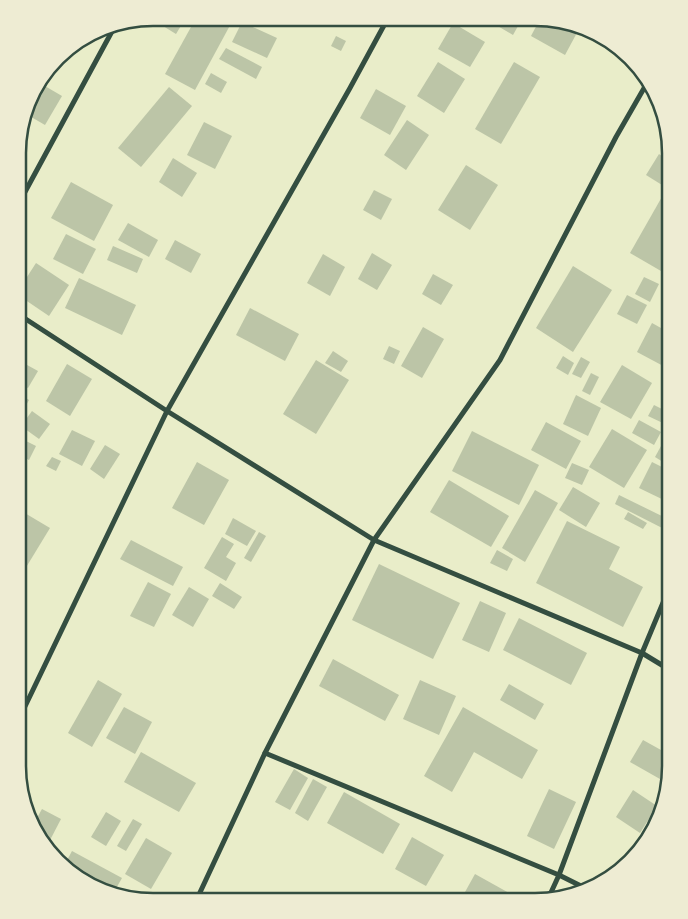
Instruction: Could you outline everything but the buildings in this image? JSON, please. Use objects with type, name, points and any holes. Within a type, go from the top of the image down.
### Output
[{"type":"street","points":[[26,704],[167,411],[384,26]]},
{"type":"street","points":[[26,190],[111,33]]},
{"type":"street","points":[[199,893],[265,752],[374,540],[500,360],[616,137],[643,88]]},
{"type":"street","points":[[26,319],[167,411],[374,540],[642,653],[661,665]]},
{"type":"street","points":[[551,892],[661,607]]},
{"type":"street","points":[[265,752],[579,885]]}]
